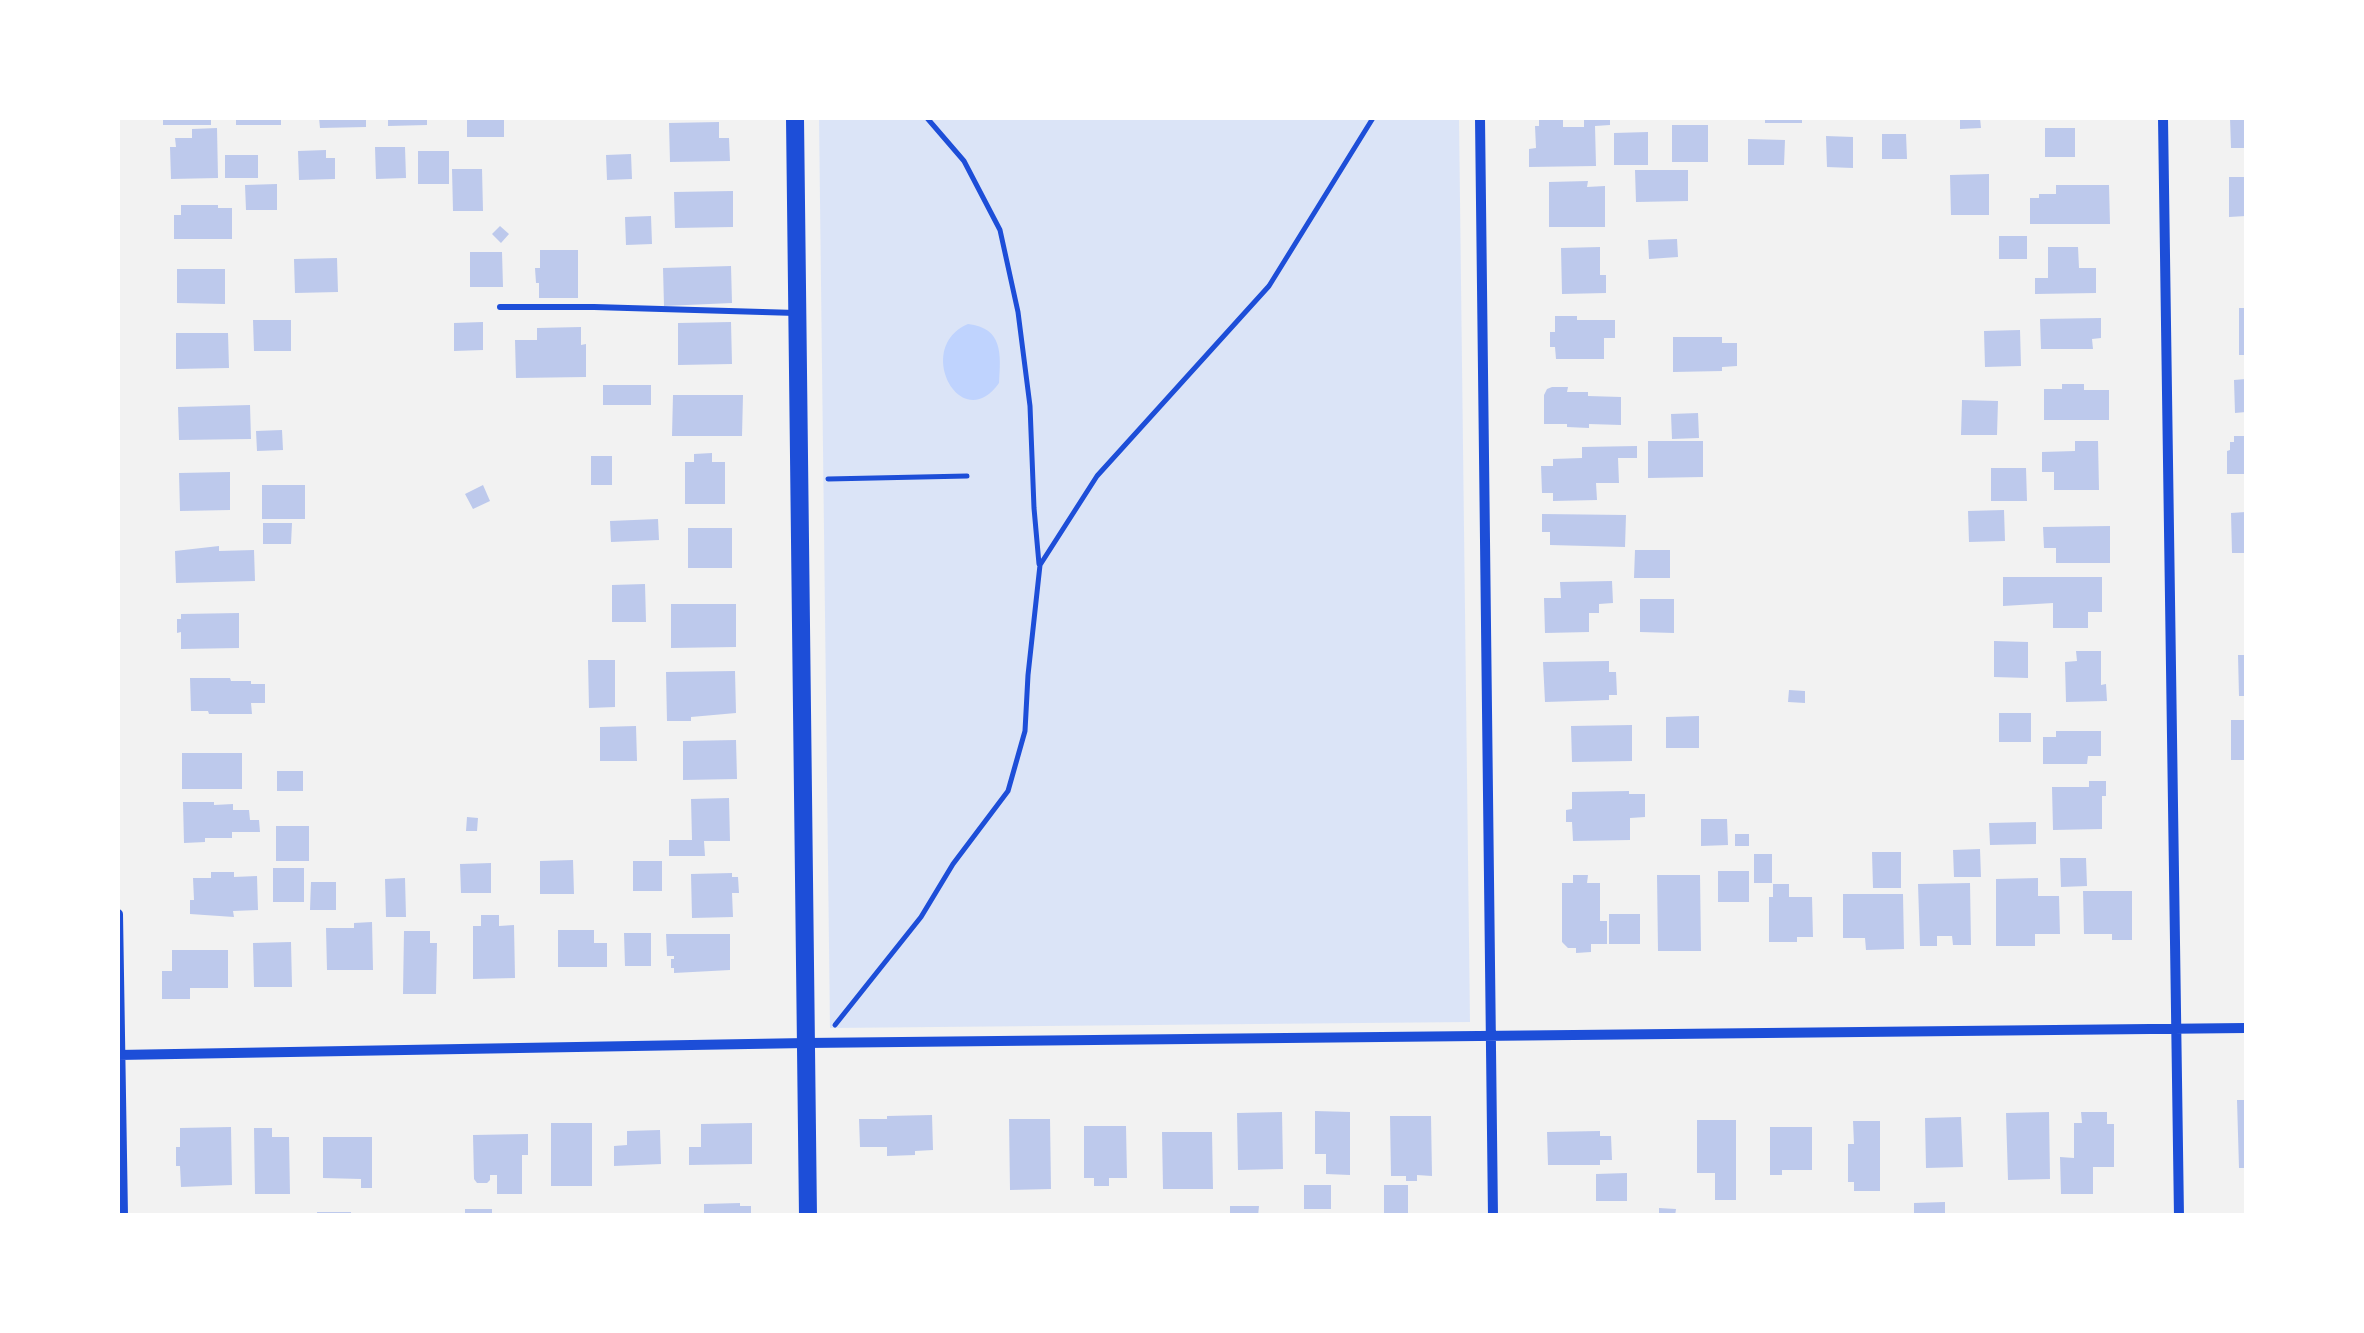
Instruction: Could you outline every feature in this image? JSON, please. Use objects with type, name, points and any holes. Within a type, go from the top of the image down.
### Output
[{"type":"street","points":[[795,118],[808,1216]]},
{"type":"street","points":[[1480,118],[1494,1216]]},
{"type":"street","points":[[2163,118],[2179,1216]]},
{"type":"street","points":[[118,914],[123,1216]]},
{"type":"street","points":[[119,1055],[806,1043],[2246,1028]]},
{"type":"lane","points":[[500,307],[797,313]]},
{"type":"path","points":[[835,1024],[920,917],[1008,791],[1025,731],[1040,565],[1030,406],[1018,312],[1000,230],[964,160],[926,118]]},
{"type":"path","points":[[1040,565],[1098,476],[1269,286],[1373,118]]},
{"type":"path","points":[[828,479],[967,476]]},
{"type":"shaded area","points":[[819,118],[1459,118],[1470,1022],[830,1028]]},
{"type":"water","points":[[968,324],[979,326],[994,337],[1000,362],[999,383],[985,397],[970,400],[958,394],[944,367],[944,351],[952,335]]},
{"type":"building","points":[[163,118],[211,118],[211,125],[163,125]]},
{"type":"building","points":[[236,118],[281,118],[281,125],[236,125]]},
{"type":"building","points":[[319,118],[366,118],[366,127],[320,128]]},
{"type":"building","points":[[388,118],[427,118],[427,125],[388,126]]},
{"type":"building","points":[[467,118],[504,118],[504,137],[467,137]]},
{"type":"building","points":[[1539,118],[1563,118],[1563,127],[1584,127],[1584,118],[1610,118],[1610,125],[1595,126],[1596,166],[1529,167],[1529,149],[1536,148],[1535,126],[1539,126]]},
{"type":"building","points":[[1765,118],[1802,118],[1802,123],[1765,123]]},
{"type":"building","points":[[1960,118],[1980,118],[1981,128],[1960,129]]},
{"type":"building","points":[[2230,118],[2246,118],[2246,148],[2231,148]]},
{"type":"building","points":[[719,122],[719,138],[729,138],[730,161],[670,162],[669,123]]},
{"type":"building","points":[[1672,125],[1708,125],[1708,162],[1672,162]]},
{"type":"building","points":[[217,128],[218,178],[171,179],[170,147],[176,147],[175,138],[192,138],[192,129]]},
{"type":"building","points":[[2045,128],[2075,128],[2075,157],[2045,157]]},
{"type":"building","points":[[1648,132],[1648,165],[1614,165],[1614,133]]},
{"type":"building","points":[[1882,134],[1906,134],[1907,159],[1882,159]]},
{"type":"building","points":[[1826,136],[1853,137],[1853,168],[1827,167]]},
{"type":"building","points":[[1748,139],[1785,140],[1784,165],[1748,165]]},
{"type":"building","points":[[375,147],[405,147],[406,178],[376,179]]},
{"type":"building","points":[[326,150],[326,158],[335,158],[335,179],[299,180],[298,151]]},
{"type":"building","points":[[418,151],[449,151],[449,184],[418,184]]},
{"type":"building","points":[[631,154],[632,179],[607,180],[606,155]]},
{"type":"building","points":[[225,155],[258,155],[258,178],[225,178]]},
{"type":"building","points":[[452,169],[482,169],[483,211],[453,211]]},
{"type":"building","points":[[1635,170],[1688,170],[1688,201],[1636,202]]},
{"type":"building","points":[[1989,174],[1989,215],[1951,215],[1950,175]]},
{"type":"building","points":[[2229,177],[2246,177],[2246,216],[2229,217]]},
{"type":"building","points":[[1588,181],[1587,187],[1605,186],[1605,227],[1549,227],[1549,182]]},
{"type":"building","points":[[277,184],[277,210],[246,210],[245,185]]},
{"type":"building","points":[[2056,185],[2109,185],[2110,224],[2030,224],[2030,198],[2056,194]]},
{"type":"building","points":[[733,191],[733,227],[675,228],[674,192]]},
{"type":"building","points":[[181,205],[232,208],[232,239],[174,239],[174,215],[181,215]]},
{"type":"building","points":[[651,216],[652,244],[626,245],[625,217]]},
{"type":"building","points":[[500,226],[509,234],[501,243],[492,234]]},
{"type":"building","points":[[1999,236],[2027,236],[2027,259],[1999,259]]},
{"type":"building","points":[[1677,239],[1678,257],[1649,259],[1648,240]]},
{"type":"building","points":[[1600,247],[1600,275],[1606,275],[1606,293],[1562,294],[1561,248]]},
{"type":"building","points":[[2048,247],[2078,247],[2079,268],[2096,268],[2096,293],[2035,294],[2035,278],[2048,278]]},
{"type":"building","points":[[540,250],[578,250],[578,298],[539,298],[535,268],[540,268]]},
{"type":"building","points":[[470,252],[502,252],[503,287],[470,287]]},
{"type":"building","points":[[337,258],[338,292],[295,293],[294,259]]},
{"type":"building","points":[[731,266],[732,303],[664,306],[663,268]]},
{"type":"building","points":[[177,269],[225,269],[225,304],[177,303]]},
{"type":"building","points":[[2239,308],[2246,308],[2246,355],[2239,355]]},
{"type":"building","points":[[1555,316],[1615,320],[1615,338],[1604,338],[1604,359],[1556,359],[1555,347],[1550,347]]},
{"type":"building","points":[[2101,318],[2101,338],[2092,339],[2093,349],[2041,349],[2040,319]]},
{"type":"building","points":[[253,320],[291,320],[291,351],[254,351]]},
{"type":"building","points":[[483,322],[483,350],[454,351],[454,323]]},
{"type":"building","points":[[731,322],[732,364],[678,365],[678,323]]},
{"type":"building","points":[[581,327],[581,345],[586,344],[586,377],[516,378],[515,340],[537,340],[537,328]]},
{"type":"building","points":[[2020,330],[2021,366],[1985,367],[1984,331]]},
{"type":"building","points":[[176,333],[228,333],[229,368],[176,369]]},
{"type":"building","points":[[1673,337],[1722,337],[1722,343],[1737,343],[1737,366],[1722,367],[1722,371],[1673,372]]},
{"type":"building","points":[[2246,379],[2246,412],[2235,413],[2234,380]]},
{"type":"building","points":[[2062,384],[2084,384],[2084,390],[2109,390],[2109,420],[2044,420],[2044,389],[2062,389]]},
{"type":"building","points":[[603,385],[651,385],[651,405],[603,405]]},
{"type":"building","points":[[1552,387],[1588,392],[1588,396],[1621,397],[1621,425],[1589,424],[1589,428],[1544,424],[1544,395]]},
{"type":"building","points":[[673,395],[743,395],[742,436],[672,436]]},
{"type":"building","points":[[1962,400],[1998,401],[1997,435],[1961,435]]},
{"type":"building","points":[[250,405],[251,439],[179,440],[178,407]]},
{"type":"building","points":[[1698,413],[1699,438],[1672,439],[1671,414]]},
{"type":"building","points":[[282,430],[283,450],[257,451],[256,431]]},
{"type":"building","points":[[2234,436],[2246,436],[2246,474],[2227,474],[2227,451]]},
{"type":"building","points":[[1648,441],[1703,441],[1703,477],[1648,478]]},
{"type":"building","points":[[2075,441],[2098,441],[2099,490],[2054,490],[2054,472],[2042,472],[2042,452],[2075,451]]},
{"type":"building","points":[[1637,446],[1637,458],[1618,458],[1619,483],[1596,483],[1597,500],[1553,501],[1553,493],[1542,493],[1541,466],[1553,466],[1553,459],[1582,458],[1582,447]]},
{"type":"building","points":[[712,453],[712,462],[725,462],[725,504],[685,504],[685,462],[694,462],[694,454]]},
{"type":"building","points":[[591,456],[612,456],[612,485],[591,485]]},
{"type":"building","points":[[1991,468],[2026,468],[2027,501],[1991,501]]},
{"type":"building","points":[[230,472],[230,510],[180,511],[179,473]]},
{"type":"building","points":[[262,485],[305,485],[305,519],[262,519]]},
{"type":"building","points":[[483,485],[490,501],[473,509],[465,494]]},
{"type":"building","points":[[2004,510],[2005,541],[1969,542],[1968,511]]},
{"type":"building","points":[[2246,512],[2246,553],[2232,553],[2231,513]]},
{"type":"building","points":[[1542,514],[1626,515],[1625,547],[1550,545],[1550,532],[1542,532]]},
{"type":"building","points":[[658,519],[659,540],[611,542],[610,521]]},
{"type":"building","points":[[263,523],[292,523],[291,544],[263,544]]},
{"type":"building","points":[[2110,526],[2110,563],[2056,563],[2056,548],[2044,548],[2043,527]]},
{"type":"building","points":[[688,528],[732,528],[732,568],[688,568]]},
{"type":"building","points":[[219,546],[219,551],[254,550],[255,581],[176,583],[175,551]]},
{"type":"building","points":[[1635,550],[1670,550],[1670,578],[1634,578]]},
{"type":"building","points":[[2003,577],[2102,577],[2102,612],[2088,612],[2088,628],[2053,628],[2053,603],[2003,606]]},
{"type":"building","points":[[1612,581],[1613,603],[1599,604],[1599,613],[1589,613],[1589,632],[1545,633],[1544,598],[1561,598],[1560,582]]},
{"type":"building","points":[[645,584],[646,622],[612,622],[612,585]]},
{"type":"building","points":[[1640,599],[1674,599],[1674,633],[1640,632]]},
{"type":"building","points":[[671,604],[736,604],[736,647],[671,648]]},
{"type":"building","points":[[239,613],[239,648],[181,649],[177,619],[181,619],[181,614]]},
{"type":"building","points":[[1994,641],[2028,642],[2028,678],[1994,677]]},
{"type":"building","points":[[2076,651],[2101,651],[2101,685],[2106,684],[2107,701],[2066,702],[2065,662],[2077,661]]},
{"type":"building","points":[[2238,655],[2246,655],[2246,696],[2239,696]]},
{"type":"building","points":[[588,660],[615,660],[615,707],[589,708]]},
{"type":"building","points":[[1609,661],[1609,672],[1616,672],[1617,695],[1609,695],[1609,700],[1545,702],[1543,662]]},
{"type":"building","points":[[735,671],[736,713],[667,721],[666,672]]},
{"type":"building","points":[[190,678],[230,678],[265,684],[265,703],[251,703],[252,714],[191,711]]},
{"type":"building","points":[[1789,690],[1805,691],[1805,703],[1788,702]]},
{"type":"building","points":[[1999,713],[2031,713],[2031,742],[1999,742]]},
{"type":"building","points":[[1699,716],[1699,748],[1666,748],[1666,717]]},
{"type":"building","points":[[2231,720],[2246,720],[2246,760],[2231,760]]},
{"type":"building","points":[[1632,725],[1632,761],[1572,762],[1571,726]]},
{"type":"building","points":[[636,726],[637,761],[600,761],[600,727]]},
{"type":"building","points":[[2056,731],[2101,731],[2101,756],[2088,756],[2087,764],[2043,764],[2043,737],[2056,737]]},
{"type":"building","points":[[736,740],[737,779],[683,780],[683,741]]},
{"type":"building","points":[[182,753],[242,753],[242,789],[182,789]]},
{"type":"building","points":[[277,771],[303,771],[303,791],[277,791]]},
{"type":"building","points":[[2089,781],[2106,781],[2102,829],[2053,830],[2052,787],[2089,787]]},
{"type":"building","points":[[1572,792],[1645,794],[1645,817],[1630,818],[1630,840],[1573,841],[1572,822],[1566,822],[1566,810],[1572,809]]},
{"type":"building","points":[[729,798],[730,841],[704,841],[705,856],[669,856],[669,840],[692,840],[691,799]]},
{"type":"building","points":[[183,802],[233,804],[233,810],[249,810],[250,820],[259,820],[260,832],[232,832],[232,838],[184,843]]},
{"type":"building","points":[[467,817],[478,818],[477,831],[466,831]]},
{"type":"building","points":[[1701,819],[1727,819],[1728,845],[1701,846]]},
{"type":"building","points":[[2036,822],[2036,844],[1990,845],[1989,823]]},
{"type":"building","points":[[276,826],[309,826],[309,861],[276,861]]},
{"type":"building","points":[[1735,834],[1749,834],[1749,846],[1735,846]]},
{"type":"building","points":[[1980,849],[1981,877],[1954,877],[1953,850]]},
{"type":"building","points":[[1872,852],[1901,852],[1901,888],[1873,888]]},
{"type":"building","points":[[1754,854],[1772,854],[1772,883],[1754,883]]},
{"type":"building","points":[[2060,858],[2086,858],[2087,886],[2061,887]]},
{"type":"building","points":[[573,860],[574,894],[540,894],[540,861]]},
{"type":"building","points":[[633,861],[662,861],[662,891],[633,891]]},
{"type":"building","points":[[491,863],[491,893],[461,893],[460,864]]},
{"type":"building","points":[[273,868],[304,868],[304,902],[273,902]]},
{"type":"building","points":[[1718,871],[1749,871],[1749,902],[1718,902]]},
{"type":"building","points":[[211,872],[257,876],[258,910],[233,911],[234,917],[190,914],[193,878],[211,878]]},
{"type":"building","points":[[732,873],[732,877],[738,877],[739,893],[732,893],[733,917],[692,918],[691,874]]},
{"type":"building","points":[[1573,875],[1588,875],[1587,883],[1600,883],[1600,921],[1607,921],[1607,944],[1591,944],[1591,952],[1576,953],[1576,948],[1568,948],[1562,942],[1562,883],[1573,883]]},
{"type":"building","points":[[1657,875],[1700,875],[1701,951],[1658,951]]},
{"type":"building","points":[[405,878],[406,917],[386,917],[385,879]]},
{"type":"building","points":[[2038,878],[2038,896],[2059,896],[2060,934],[2035,934],[2035,946],[1996,946],[1996,879]]},
{"type":"building","points":[[311,882],[336,882],[336,910],[310,910]]},
{"type":"building","points":[[1970,883],[1971,945],[1953,945],[1952,936],[1937,936],[1937,946],[1920,946],[1918,884]]},
{"type":"building","points":[[1773,884],[1789,884],[1789,897],[1812,897],[1813,937],[1797,937],[1797,942],[1769,942],[1769,897],[1773,897]]},
{"type":"building","points":[[2083,891],[2132,891],[2132,940],[2112,940],[2112,934],[2084,934]]},
{"type":"building","points":[[1843,894],[1903,894],[1904,949],[1866,950],[1865,938],[1843,938]]},
{"type":"building","points":[[1609,914],[1640,914],[1640,944],[1609,944]]},
{"type":"building","points":[[481,915],[499,915],[499,926],[514,925],[515,978],[473,979],[473,926],[481,926]]},
{"type":"building","points":[[372,922],[373,970],[327,970],[326,928],[354,928],[354,923]]},
{"type":"building","points":[[558,930],[594,930],[594,943],[607,943],[607,967],[558,967]]},
{"type":"building","points":[[404,931],[430,931],[430,943],[437,943],[436,994],[403,994]]},
{"type":"building","points":[[624,933],[651,933],[651,966],[625,966]]},
{"type":"building","points":[[666,934],[730,934],[730,970],[674,973],[674,956],[667,956]]},
{"type":"building","points":[[291,942],[292,987],[254,987],[253,943]]},
{"type":"building","points":[[172,950],[228,950],[228,988],[190,988],[190,999],[162,999],[162,971],[172,971]]},
{"type":"building","points":[[2237,1100],[2246,1100],[2246,1168],[2239,1168]]},
{"type":"building","points":[[1315,1111],[1350,1112],[1350,1175],[1326,1174],[1326,1154],[1315,1154]]},
{"type":"building","points":[[1282,1112],[1283,1169],[1238,1170],[1237,1113]]},
{"type":"building","points":[[2049,1112],[2050,1179],[2008,1180],[2006,1113]]},
{"type":"building","points":[[2081,1112],[2107,1112],[2107,1124],[2114,1124],[2114,1167],[2093,1167],[2093,1194],[2061,1194],[2060,1157],[2074,1158],[2074,1123],[2082,1123]]},
{"type":"building","points":[[932,1115],[933,1150],[887,1156],[887,1147],[860,1147],[859,1119]]},
{"type":"building","points":[[1390,1116],[1431,1116],[1432,1176],[1417,1175],[1417,1181],[1406,1181],[1406,1176],[1391,1176]]},
{"type":"building","points":[[1961,1117],[1963,1167],[1926,1168],[1925,1118]]},
{"type":"building","points":[[1009,1119],[1050,1119],[1051,1189],[1010,1190]]},
{"type":"building","points":[[1697,1120],[1736,1120],[1736,1200],[1715,1200],[1715,1173],[1697,1173]]},
{"type":"building","points":[[1853,1121],[1880,1121],[1880,1191],[1854,1191],[1854,1182],[1848,1182],[1848,1144],[1854,1144]]},
{"type":"building","points":[[551,1123],[592,1123],[592,1186],[551,1186]]},
{"type":"building","points":[[752,1123],[752,1164],[689,1165],[689,1147],[701,1147],[701,1124]]},
{"type":"building","points":[[1084,1126],[1126,1126],[1127,1178],[1109,1178],[1109,1186],[1094,1186],[1094,1178],[1084,1178]]},
{"type":"building","points":[[231,1127],[232,1185],[181,1187],[180,1166],[176,1166],[180,1128]]},
{"type":"building","points":[[1770,1127],[1812,1127],[1812,1170],[1782,1170],[1782,1175],[1770,1175]]},
{"type":"building","points":[[254,1128],[272,1128],[272,1137],[289,1137],[290,1194],[255,1194]]},
{"type":"building","points":[[660,1130],[661,1164],[614,1166],[614,1146],[627,1145],[627,1131]]},
{"type":"building","points":[[1600,1131],[1600,1136],[1611,1136],[1612,1160],[1600,1160],[1600,1165],[1548,1165],[1547,1132]]},
{"type":"building","points":[[1162,1132],[1212,1132],[1213,1189],[1163,1189]]},
{"type":"building","points":[[528,1134],[528,1155],[522,1155],[522,1194],[497,1194],[497,1175],[490,1175],[487,1183],[477,1183],[473,1135]]},
{"type":"building","points":[[323,1137],[372,1137],[372,1188],[361,1188],[361,1179],[323,1178]]},
{"type":"building","points":[[1627,1173],[1627,1201],[1596,1201],[1596,1174]]},
{"type":"building","points":[[1304,1185],[1331,1185],[1331,1209],[1304,1209]]},
{"type":"building","points":[[1384,1185],[1408,1185],[1408,1216],[1384,1216]]},
{"type":"building","points":[[1945,1202],[1945,1216],[1914,1216],[1914,1203]]},
{"type":"building","points":[[704,1204],[751,1206],[751,1216],[704,1216]]},
{"type":"building","points":[[1230,1206],[1259,1206],[1258,1216],[1230,1216]]},
{"type":"building","points":[[1659,1208],[1676,1209],[1675,1216],[1659,1216]]},
{"type":"building","points":[[465,1209],[492,1209],[492,1216],[465,1216]]},
{"type":"building","points":[[317,1212],[351,1212],[351,1216],[317,1216]]}]
